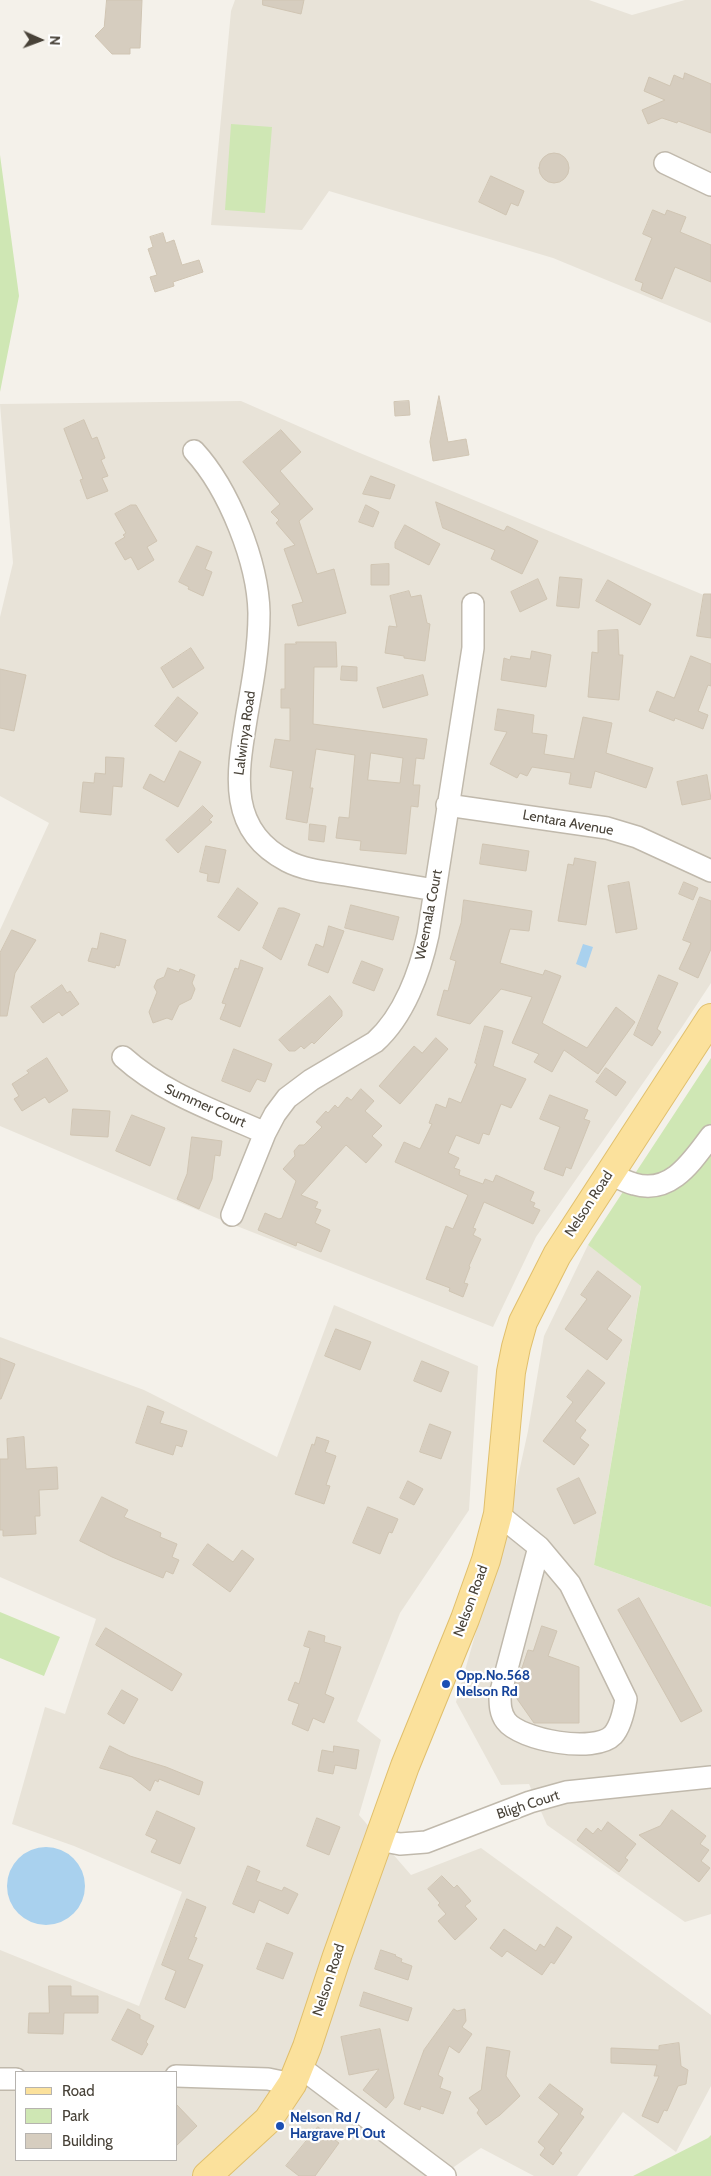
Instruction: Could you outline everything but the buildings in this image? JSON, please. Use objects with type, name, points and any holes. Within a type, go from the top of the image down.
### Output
[{"type":"main road","name":"Nelson Road","points":[[207,2176],[268,2120],[296,2075],[405,1766],[465,1619],[486,1560],[498,1514],[512,1372],[523,1322],[549,1269],[609,1173],[711,1018]]},
{"type":"street","points":[[665,163],[711,185]]},
{"type":"street","name":"Lalwinya Road","points":[[194,451],[207,465],[222,490],[248,551],[257,590],[259,630],[257,653],[238,779],[241,807],[254,834],[275,854],[299,867],[435,890]]},
{"type":"street","name":"Weemala Court","points":[[232,1215],[265,1133],[275,1114],[298,1088],[375,1042],[386,1033],[419,967],[428,935],[447,804],[473,648],[473,604]]},
{"type":"street","name":"Lentara Avenue","points":[[447,804],[608,828],[637,837],[711,871]]},
{"type":"street","name":"Summer Court","points":[[123,1057],[139,1072],[167,1090],[265,1133]]},
{"type":"street","points":[[609,1173],[636,1185],[654,1185],[670,1181],[685,1170],[711,1136]]},
{"type":"street","points":[[498,1514],[539,1547],[570,1584],[626,1699],[624,1713],[614,1734],[601,1742],[571,1743],[522,1733],[504,1719],[500,1708],[500,1695],[539,1547]]},
{"type":"street","name":"Bligh Court","points":[[378,1840],[400,1844],[426,1842],[530,1802],[566,1792],[711,1777]]},
{"type":"street","points":[[178,2076],[268,2078],[296,2075],[445,2176]]},
{"type":"street","points":[[0,2079],[15,2080]]},
{"type":"shaded area","points":[[235,0],[589,0],[632,15],[685,0],[711,0],[711,323],[553,258],[329,191],[302,230],[211,225],[231,11]]},
{"type":"shaded area","points":[[241,401],[355,451],[711,598],[711,983],[536,1237],[493,1327],[219,1219],[0,1126],[0,930],[49,823],[0,796],[0,617],[13,563],[0,404]]},
{"type":"shaded area","points":[[588,1245],[641,1285],[594,1565],[711,1607],[711,1914],[685,1922],[547,1825],[529,1784],[501,1785],[456,1702],[511,1509],[528,1431],[544,1336]]},
{"type":"shaded area","points":[[334,1305],[478,1366],[469,1510],[400,1613],[357,1721],[381,1740],[359,1815],[411,1875],[481,1848],[711,2015],[711,2086],[676,2152],[623,2112],[577,2176],[534,2176],[481,2148],[441,2176],[0,2176],[0,1950],[139,2006],[182,1892],[74,1846],[12,1824],[45,1707],[65,1714],[96,1619],[0,1577],[0,1337],[144,1390],[277,1457]]},
{"type":"green space","points":[[231,124],[272,127],[265,213],[225,210]]},
{"type":"green space","points":[[0,155],[19,296],[0,392]]},
{"type":"green space","points":[[711,1058],[711,1607],[594,1565],[641,1286],[588,1245]]},
{"type":"green space","points":[[0,1612],[60,1637],[44,1676],[0,1658]]},
{"type":"green space","points":[[711,2135],[711,2176],[633,2176],[708,2138]]},
{"type":"water","points":[[583,944],[593,947],[586,968],[576,964]]},
{"type":"water","points":[[38,1847],[54,1847],[68,1853],[79,1864],[85,1878],[85,1894],[79,1908],[68,1919],[54,1925],[38,1925],[24,1919],[13,1908],[7,1894],[7,1878],[13,1864],[24,1853]]},
{"type":"place","name":"Opp.No.568 Nelson Rd","points":[[446,1684]]},
{"type":"place","name":"Nelson Rd / Hargrave Pl Out","points":[[280,2126]]}]
